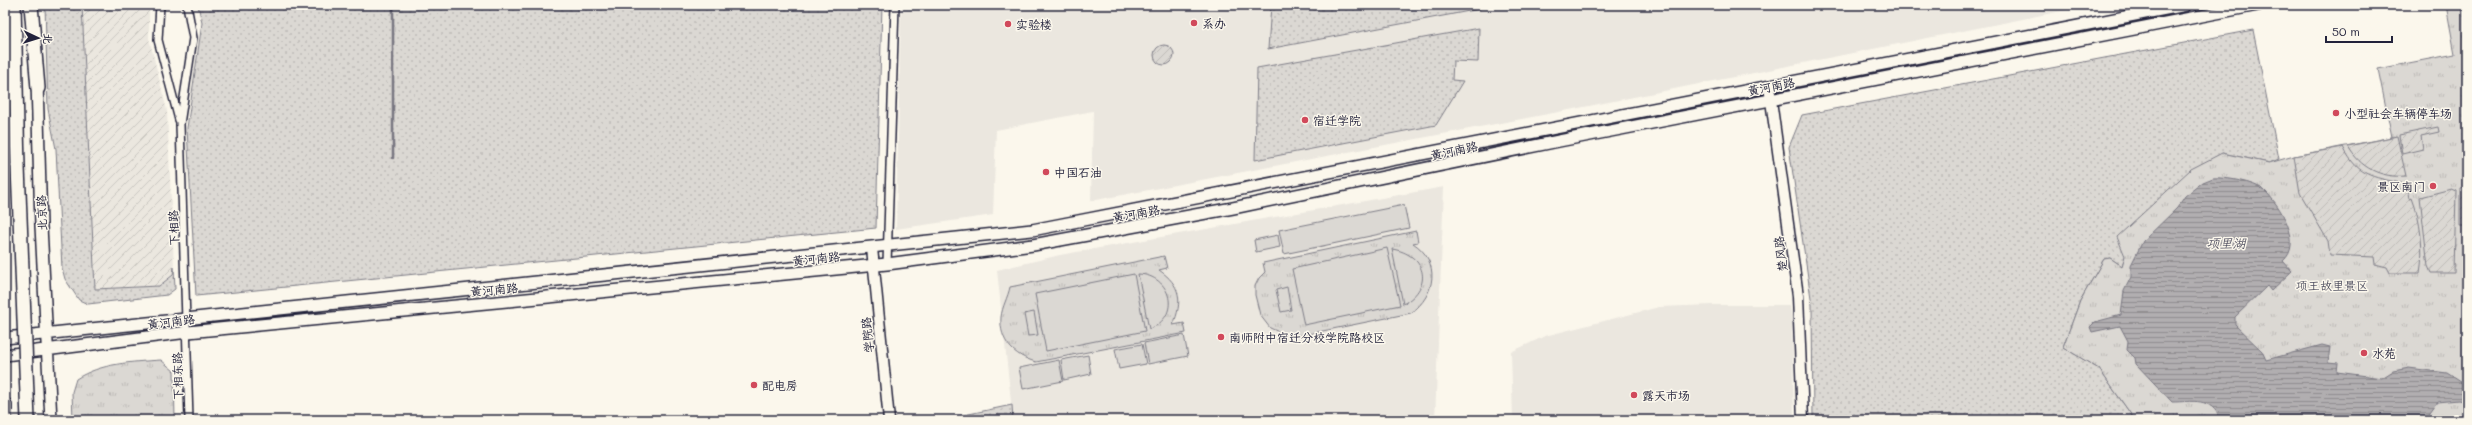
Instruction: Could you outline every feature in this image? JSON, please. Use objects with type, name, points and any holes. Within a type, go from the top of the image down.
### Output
[{"type":"highway","name":"北京路","points":[[14,5],[18,167],[28,420]]},
{"type":"highway","points":[[31,5],[38,88]]},
{"type":"highway","points":[[5,405],[5,420]]},
{"type":"main road","name":"北京路","points":[[36,5],[41,226],[51,420]]},
{"type":"main road","name":"黄河南路","points":[[5,338],[1032,230],[2186,5]]},
{"type":"main road","name":"黄河南路","points":[[5,355],[188,332],[887,264],[1033,245],[1217,211],[1771,100],[2258,5]]},
{"type":"street","name":"下相路","points":[[160,5],[158,40],[180,124]]},
{"type":"street","name":"下相路","points":[[187,5],[193,38],[180,124],[188,332]]},
{"type":"street","points":[[887,264],[895,5]]},
{"type":"street","name":"楚风路","points":[[1769,86],[1798,296],[1803,420]]},
{"type":"street","name":"学院路","points":[[872,248],[889,420]]},
{"type":"street","name":"下相东路","points":[[188,332],[189,420]]},
{"type":"shaded area","points":[[82,5],[149,5],[149,38],[167,111],[174,267],[173,275],[159,286],[95,289]]},
{"type":"shaded area","name":"宿迁学院","points":[[901,5],[2092,5],[1574,109],[1091,201],[1093,111],[996,130],[993,215],[896,229]]},
{"type":"shaded area","name":"南师附中宿迁分校学院路校区","points":[[1444,187],[1435,420],[1013,420],[997,270],[1060,255]]},
{"type":"shaded area","points":[[1790,305],[1792,316],[1794,420],[1513,420],[1511,352],[1545,336],[1659,307]]},
{"type":"green space","points":[[45,5],[82,5],[95,289],[159,286],[173,275],[174,267],[175,289],[167,295],[88,304],[79,300],[65,279],[62,268],[56,149],[48,109]]},
{"type":"green space","points":[[198,5],[882,5],[876,228],[196,296],[187,128],[202,23]]},
{"type":"green space","points":[[1271,5],[1481,5],[1480,9],[1268,49]]},
{"type":"green space","name":"项王故里景区","points":[[2446,5],[2467,5],[2467,420],[2135,420],[2099,369],[2063,347],[2080,301],[2104,259],[2110,258],[2122,266],[2125,256],[2117,237],[2191,169],[2222,153],[2269,163],[2294,156],[2392,137],[2378,69],[2455,54]]},
{"type":"green space","points":[[1479,28],[1478,62],[1453,61],[1452,80],[1463,81],[1436,125],[1255,160],[1257,68]]},
{"type":"green space","points":[[2253,30],[2279,159],[2269,163],[2222,153],[2125,256],[2122,266],[2110,258],[2104,259],[2080,301],[2063,347],[2099,369],[2135,420],[1813,420],[1812,305],[1789,147],[1802,115]]},
{"type":"green space","points":[[1164,45],[1171,48],[1174,55],[1171,62],[1164,65],[1157,62],[1154,55],[1157,48]]},
{"type":"green space","points":[[2438,127],[2439,132],[2421,136],[2423,149],[2402,154],[2399,135]]},
{"type":"green space","points":[[2397,136],[2406,176],[2388,175],[2372,170],[2365,166],[2353,154],[2348,146]]},
{"type":"green space","points":[[2343,147],[2349,158],[2363,171],[2378,178],[2407,185],[2410,199],[2412,198],[2420,226],[2422,255],[2420,273],[2390,273],[2387,267],[2375,264],[2374,257],[2330,255],[2328,241],[2300,193],[2294,156]]},
{"type":"green space","points":[[2467,186],[2467,226],[2460,226],[2460,189]]},
{"type":"green space","points":[[2451,189],[2456,191],[2454,273],[2431,273],[2428,266],[2420,197]]},
{"type":"green space","points":[[1404,205],[1409,228],[1284,254],[1279,230]]},
{"type":"green space","points":[[1416,231],[1418,242],[1413,243],[1422,250],[1428,259],[1432,278],[1426,297],[1411,313],[1298,336],[1288,336],[1270,328],[1260,315],[1255,295],[1255,286],[1259,278],[1265,272],[1263,263]]},
{"type":"green space","points":[[1278,235],[1280,247],[1256,252],[1254,240]]},
{"type":"green space","points":[[1387,248],[1400,305],[1304,325],[1292,269]]},
{"type":"green space","points":[[1392,249],[1403,252],[1412,257],[1422,272],[1422,280],[1419,289],[1413,297],[1403,304]]},
{"type":"green space","points":[[1164,256],[1167,268],[1159,270],[1172,282],[1176,288],[1179,301],[1173,325],[1184,323],[1186,333],[1036,362],[1021,356],[1005,340],[1001,326],[1001,317],[1010,287]]},
{"type":"green space","points":[[1134,274],[1145,331],[1046,351],[1035,294]]},
{"type":"green space","points":[[1138,274],[1150,276],[1159,281],[1169,297],[1169,307],[1166,315],[1159,323],[1149,329]]},
{"type":"green space","points":[[1287,287],[1291,310],[1281,312],[1276,290]]},
{"type":"green space","points":[[1034,312],[1038,335],[1028,336],[1024,314]]},
{"type":"green space","points":[[1184,335],[1188,356],[1148,364],[1144,343]]},
{"type":"green space","points":[[1142,344],[1146,364],[1119,369],[1115,349]]},
{"type":"green space","points":[[1088,355],[1091,374],[1064,380],[1061,360]]},
{"type":"green space","points":[[161,360],[174,371],[175,420],[73,420],[72,392],[76,379],[106,366]]},
{"type":"green space","points":[[1059,360],[1063,381],[1023,389],[1019,368]]},
{"type":"green space","points":[[1012,405],[1013,420],[940,420]]},
{"type":"water","name":"项里湖","points":[[2213,178],[2225,178],[2239,181],[2254,185],[2264,190],[2277,205],[2287,224],[2291,244],[2289,253],[2283,261],[2292,271],[2271,291],[2267,286],[2235,317],[2235,325],[2262,351],[2266,360],[2322,345],[2330,347],[2328,362],[2338,363],[2337,372],[2382,378],[2393,371],[2409,368],[2447,373],[2467,386],[2467,402],[2458,400],[2438,402],[2425,420],[2221,420],[2217,412],[2207,404],[2194,401],[2172,402],[2136,364],[2135,358],[2127,350],[2128,341],[2120,326],[2092,332],[2090,327],[2095,322],[2121,315],[2124,291],[2131,277],[2131,265],[2143,241],[2177,208],[2185,196],[2203,182]]},
{"type":"waterway","points":[[393,5],[393,158]]},
{"type":"place","name":"系办","points":[[1194,23]]},
{"type":"place","name":"实验楼","points":[[1008,24]]},
{"type":"place","name":"小型社会车辆停车场","points":[[2336,113]]},
{"type":"place","name":"宿迁学院","points":[[1305,120]]},
{"type":"place","name":"中国石油","points":[[1046,172]]},
{"type":"place","name":"景区南门","points":[[2433,186]]},
{"type":"place","name":"南师附中宿迁分校学院路校区","points":[[1221,337]]},
{"type":"place","name":"水苑","points":[[2364,353]]},
{"type":"place","name":"配电房","points":[[754,385]]},
{"type":"place","name":"露天市场","points":[[1634,395]]}]
